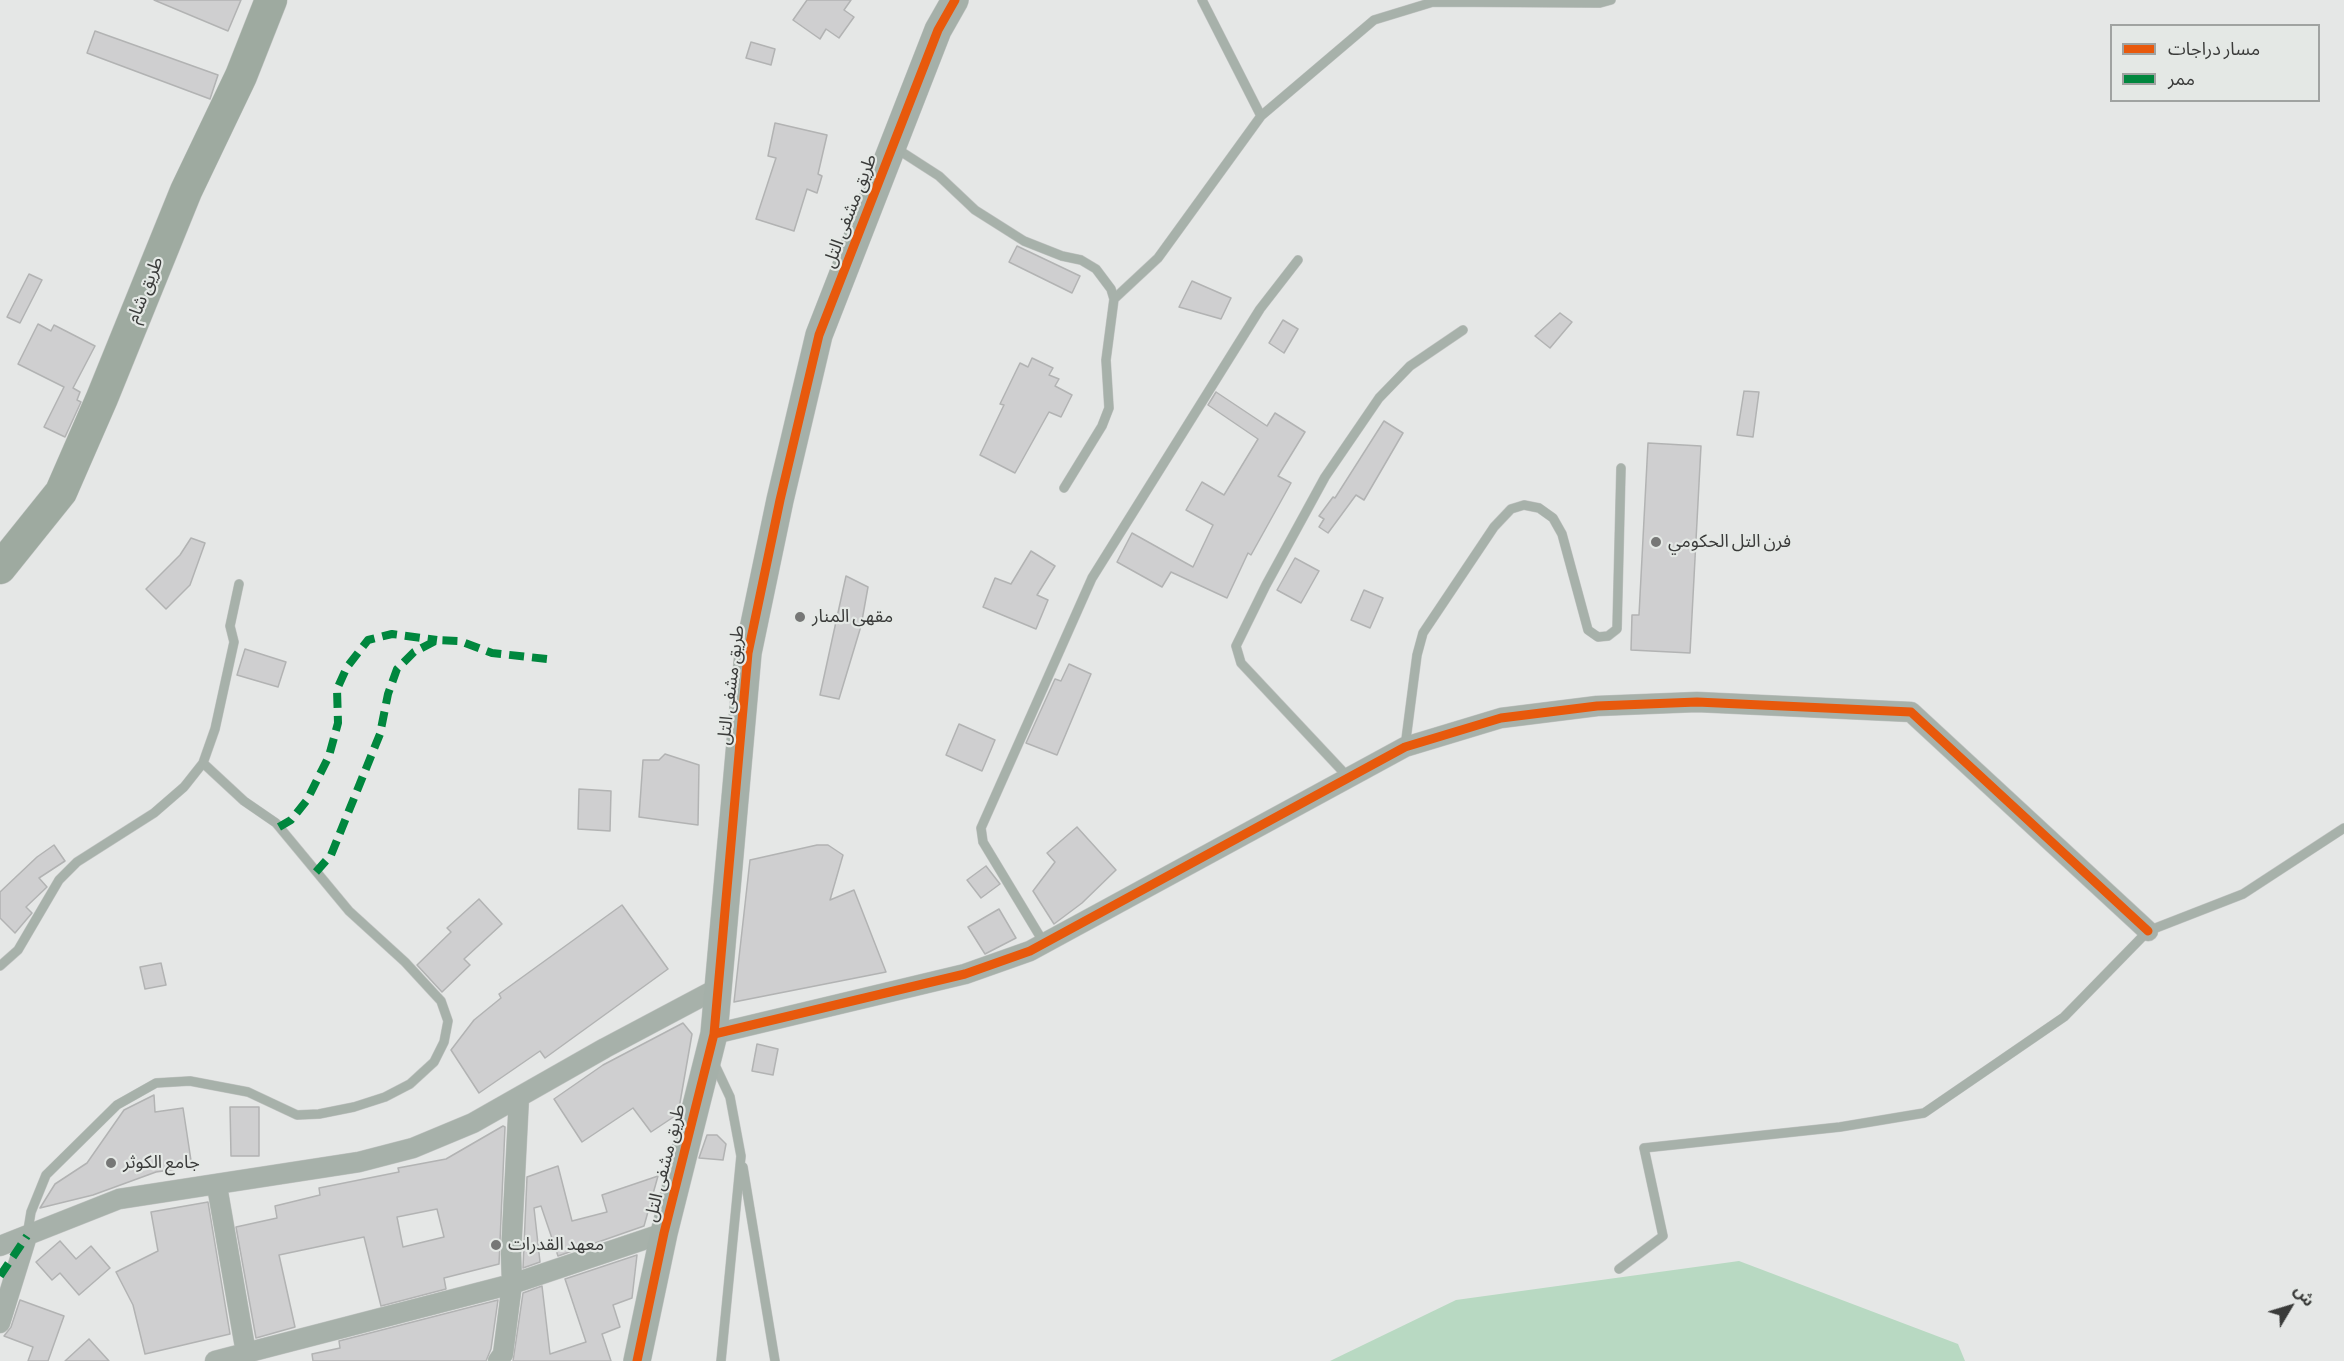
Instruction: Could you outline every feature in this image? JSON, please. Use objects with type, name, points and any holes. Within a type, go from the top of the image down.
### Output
[{"type":"main road","name":"طريق شام","points":[[0,568],[61,492],[102,398],[186,191],[241,76],[271,0]]},
{"type":"street","name":"طريق مشفى التل","points":[[637,1361],[664,1233],[712,1043],[751,642],[819,335],[938,30],[955,0]]},
{"type":"street","points":[[712,1043],[965,974],[1044,943],[1405,747],[1501,718],[1597,706],[1697,702],[1911,712],[2148,931]]},
{"type":"street","points":[[0,1246],[119,1199],[217,1186],[359,1162],[413,1148],[473,1123],[718,988]]},
{"type":"street","points":[[498,1361],[503,1354],[512,1284],[519,1097]]},
{"type":"street","points":[[217,1186],[246,1353]]},
{"type":"street","points":[[214,1361],[512,1284],[664,1233]]},
{"type":"street","points":[[0,1276],[27,1236]]},
{"type":"street","points":[[0,1323],[27,1236]]},
{"type":"lane","points":[[1202,0],[1261,116]]},
{"type":"lane","points":[[1114,299],[1158,258],[1261,116],[1374,20],[1433,2],[1600,3],[1611,0]]},
{"type":"lane","points":[[892,146],[939,176],[975,210],[1024,241],[1062,256],[1081,260],[1096,269],[1114,299],[1106,360],[1109,408],[1102,426],[1064,488]]},
{"type":"lane","points":[[1044,943],[983,842],[981,828],[1092,578],[1260,309],[1298,260]]},
{"type":"lane","points":[[1348,777],[1240,663],[1236,646],[1266,585],[1325,477],[1380,398],[1410,366],[1463,330]]},
{"type":"lane","points":[[1405,747],[1417,655],[1423,633],[1494,527],[1511,509],[1524,505],[1539,508],[1553,518],[1562,534],[1588,630],[1598,637],[1608,636],[1617,629],[1621,468]]},
{"type":"lane","points":[[0,966],[18,950],[59,880],[77,862],[154,813],[184,787],[203,763],[214,729],[234,642],[230,626],[239,584]]},
{"type":"lane","points":[[27,1236],[31,1212],[46,1175],[117,1105],[156,1083],[190,1081],[248,1092],[297,1115],[319,1114],[354,1107],[385,1097],[410,1084],[435,1062],[444,1042],[448,1021],[441,1001],[405,962],[349,911],[276,823],[244,801],[203,763]]},
{"type":"lane","points":[[1619,1269],[1663,1236],[1644,1148],[1840,1127],[1924,1113],[2064,1017],[2148,931],[2243,894],[2344,828]]},
{"type":"lane","points":[[712,1043],[730,1097],[775,1361]]},
{"type":"lane","points":[[721,1361],[741,1156]]},
{"type":"green space","points":[[1739,1261],[1958,1344],[1965,1361],[1330,1361],[1456,1300]]},
{"type":"building","points":[[154,0],[241,0],[228,31]]},
{"type":"building","points":[[807,0],[851,0],[844,10],[854,17],[839,38],[826,29],[820,39],[793,20]]},
{"type":"building","points":[[95,31],[218,75],[210,99],[87,53]]},
{"type":"building","points":[[751,42],[775,49],[771,65],[746,58]]},
{"type":"building","points":[[775,123],[827,135],[818,174],[822,176],[817,193],[807,189],[794,231],[756,219],[776,158],[768,156]]},
{"type":"building","points":[[1017,246],[1080,276],[1072,293],[1009,262]]},
{"type":"building","points":[[29,274],[42,280],[20,323],[7,317]]},
{"type":"building","points":[[1192,281],[1231,298],[1221,319],[1179,307]]},
{"type":"building","points":[[1560,313],[1572,322],[1550,348],[1535,336]]},
{"type":"building","points":[[1283,320],[1298,329],[1284,353],[1269,343]]},
{"type":"building","points":[[38,324],[51,331],[54,325],[95,346],[73,388],[80,392],[77,400],[81,402],[65,437],[44,427],[64,387],[18,364]]},
{"type":"building","points":[[1032,358],[1053,368],[1049,375],[1059,379],[1055,386],[1072,395],[1061,417],[1049,412],[1015,473],[980,455],[1004,405],[1000,404],[1020,363],[1028,367]]},
{"type":"building","points":[[1744,391],[1759,392],[1753,437],[1737,435]]},
{"type":"building","points":[[1216,392],[1267,426],[1275,413],[1305,432],[1278,476],[1291,483],[1251,555],[1248,553],[1227,598],[1171,572],[1162,587],[1117,562],[1132,533],[1193,567],[1213,525],[1186,510],[1202,482],[1224,495],[1258,439],[1208,405]]},
{"type":"building","points":[[1384,421],[1403,433],[1364,500],[1356,495],[1328,533],[1319,527],[1324,519],[1319,516],[1333,497],[1335,498]]},
{"type":"building","points":[[1648,443],[1701,446],[1690,653],[1631,650],[1632,615],[1639,615]]},
{"type":"building","points":[[191,538],[205,543],[190,585],[166,609],[146,589],[180,555]]},
{"type":"building","points":[[1031,551],[1055,566],[1037,595],[1048,600],[1036,629],[983,607],[995,578],[1011,584]]},
{"type":"building","points":[[1295,558],[1319,571],[1301,603],[1277,590]]},
{"type":"building","points":[[846,576],[868,587],[861,626],[839,699],[820,695]]},
{"type":"building","points":[[1364,590],[1383,598],[1370,628],[1351,620]]},
{"type":"building","points":[[245,649],[286,662],[278,687],[237,675]]},
{"type":"building","points":[[1069,664],[1091,674],[1057,755],[1026,743],[1055,679],[1061,681]]},
{"type":"building","points":[[959,724],[995,740],[982,771],[946,755]]},
{"type":"building","points":[[665,754],[699,765],[698,825],[639,817],[643,760],[659,760]]},
{"type":"building","points":[[579,789],[611,791],[610,831],[578,829]]},
{"type":"building","points":[[1077,827],[1116,870],[1082,903],[1054,924],[1033,891],[1055,862],[1047,853]]},
{"type":"building","points":[[54,845],[65,861],[39,878],[47,887],[26,907],[32,913],[15,933],[0,918],[0,892],[37,857]]},
{"type":"building","points":[[817,845],[828,845],[843,855],[830,900],[854,890],[886,972],[734,1002],[750,860]]},
{"type":"building","points":[[986,866],[1000,884],[981,898],[967,880]]},
{"type":"building","points":[[479,899],[502,924],[464,959],[470,965],[442,992],[417,965],[451,932],[447,928]]},
{"type":"building","points":[[622,905],[668,969],[545,1058],[540,1051],[479,1093],[451,1050],[474,1020],[501,998],[499,994]]},
{"type":"building","points":[[999,909],[1016,938],[985,954],[968,927]]},
{"type":"building","points":[[161,963],[166,985],[145,989],[140,967]]},
{"type":"building","points":[[683,1023],[692,1034],[678,1114],[651,1132],[633,1108],[582,1142],[554,1099],[603,1065]]},
{"type":"building","points":[[757,1044],[778,1049],[773,1075],[752,1071]]},
{"type":"building","points":[[154,1095],[155,1112],[183,1108],[192,1167],[156,1172],[93,1195],[40,1208],[55,1184],[87,1163],[124,1110]]},
{"type":"building","points":[[230,1107],[259,1107],[259,1156],[231,1156]]},
{"type":"building","points":[[503,1126],[505,1127],[499,1264],[444,1278],[446,1289],[381,1306],[364,1237],[279,1255],[295,1327],[256,1338],[236,1227],[277,1218],[275,1206],[320,1195],[319,1188],[399,1172],[398,1168],[446,1159]],"holes":[[[437,1209],[444,1237],[403,1247],[397,1217]]]},
{"type":"building","points":[[707,1135],[717,1135],[726,1144],[723,1160],[699,1158]]},
{"type":"building","points":[[558,1166],[572,1221],[607,1212],[602,1195],[658,1176],[644,1226],[558,1256],[541,1206],[534,1208],[540,1262],[523,1268],[527,1177]]},
{"type":"building","points":[[208,1202],[230,1334],[145,1354],[133,1305],[116,1272],[158,1251],[151,1212]]},
{"type":"building","points":[[60,1241],[76,1259],[91,1246],[110,1268],[79,1295],[60,1273],[52,1280],[36,1262]]},
{"type":"building","points":[[637,1255],[632,1298],[613,1305],[620,1327],[602,1334],[611,1361],[513,1361],[523,1293],[542,1286],[550,1354],[586,1342],[565,1279]]},
{"type":"building","points":[[20,1300],[64,1316],[48,1361],[28,1361],[33,1347],[4,1336],[11,1327]]},
{"type":"building","points":[[498,1300],[491,1349],[486,1361],[313,1361],[312,1354],[340,1348],[339,1341]]},
{"type":"building","points":[[89,1339],[109,1361],[65,1361]]},
{"type":"marked path","points":[[279,827],[291,820],[307,800],[329,756],[338,723],[337,689],[347,667],[368,640],[392,634],[437,640]]},
{"type":"marked path","points":[[316,872],[331,855],[380,734],[388,694],[397,669],[414,652],[437,640],[460,641],[492,653],[547,659]]},
{"type":"marked path","points":[[0,1276],[27,1236]]},
{"type":"cycle path","points":[[637,1361],[664,1233],[714,1034],[748,653],[780,500],[819,335],[938,30],[955,0]]},
{"type":"cycle path","points":[[714,1034],[965,974],[1030,951],[1405,747],[1501,718],[1597,706],[1697,702],[1911,712],[2148,931]]},
{"type":"place","name":"فرن التل الحكومي","points":[[1656,542]]},
{"type":"place","name":"مقهى المنار","points":[[800,617]]},
{"type":"place","name":"جامع الكوثر","points":[[111,1163]]},
{"type":"place","name":"معهد القدرات","points":[[496,1245]]}]
